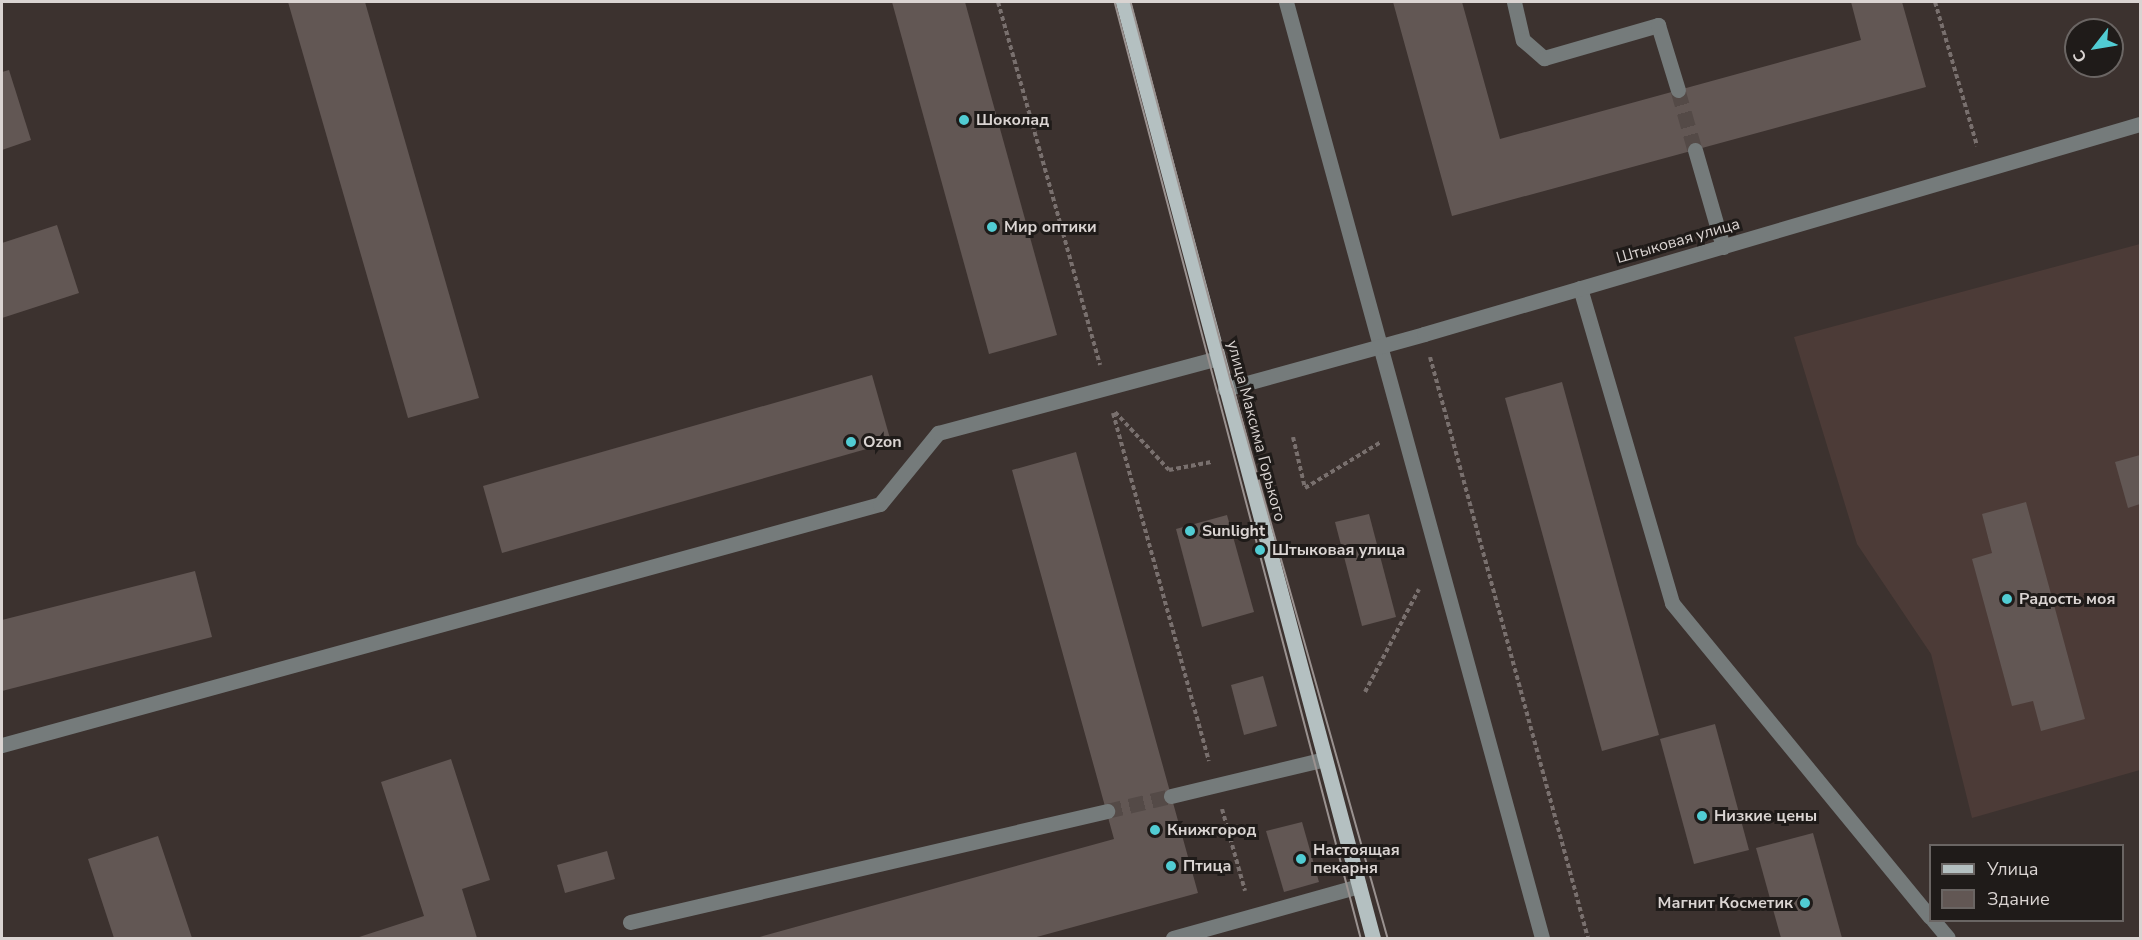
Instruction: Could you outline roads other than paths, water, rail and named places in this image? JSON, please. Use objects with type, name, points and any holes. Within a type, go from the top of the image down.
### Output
[{"type":"main road","name":"улица Максима Горького","points":[[1123,2],[1374,939]]},
{"type":"street","points":[[1286,2],[1542,939]]},
{"type":"street","points":[[1514,2],[1523,40],[1544,58],[1658,25],[1678,90]]},
{"type":"street","name":"Штыковая улица","points":[[1225,389],[1424,334],[2140,124]]},
{"type":"street","points":[[1695,150],[1723,247]]},
{"type":"street","points":[[1580,288],[1672,603],[1929,916]]},
{"type":"street","points":[[2,745],[880,504],[938,434],[1217,358]]},
{"type":"street","points":[[1171,796],[1325,759]]},
{"type":"street","points":[[630,922],[1107,811]]},
{"type":"street","points":[[1173,939],[1359,886]]},
{"type":"street","points":[[1935,922],[1948,939]]},
{"type":"tunnel","points":[[1678,90],[1695,150]]},
{"type":"tunnel","points":[[1107,811],[1171,796]]},
{"type":"tram line","points":[[1115,2],[1361,938]]},
{"type":"tram line","points":[[1131,2],[1233,387],[1388,938]]},
{"type":"place","name":"Шоколад","points":[[964,120]]},
{"type":"place","name":"Мир оптики","points":[[992,227]]},
{"type":"place","name":"Ozon","points":[[851,442]]},
{"type":"place","name":"Sunlight","points":[[1190,531]]},
{"type":"place","name":"Штыковая улица","points":[[1260,550]]},
{"type":"place","name":"Радость моя","points":[[2007,599]]},
{"type":"place","name":"Низкие цены","points":[[1702,816]]},
{"type":"place","name":"Книжгород","points":[[1155,830]]},
{"type":"place","name":"Настоящая пекарня","points":[[1301,859]]},
{"type":"place","name":"Птица","points":[[1171,866]]},
{"type":"place","name":"Магнит Косметик","points":[[1805,903]]}]
